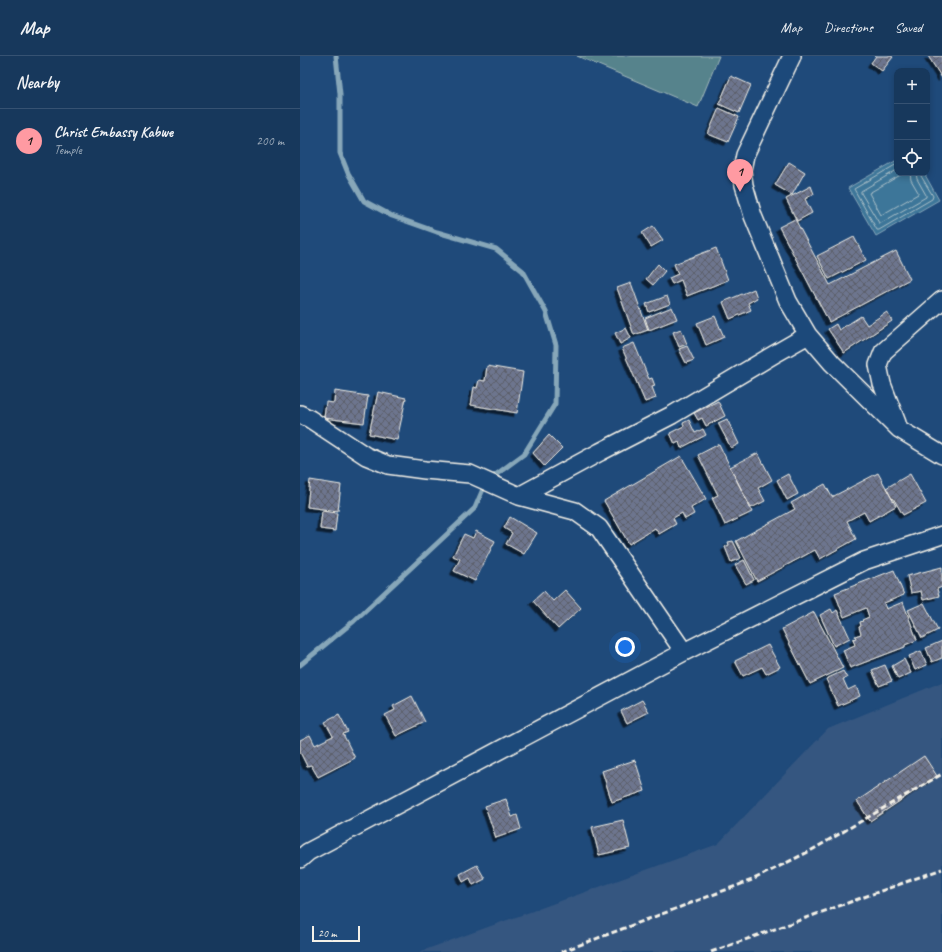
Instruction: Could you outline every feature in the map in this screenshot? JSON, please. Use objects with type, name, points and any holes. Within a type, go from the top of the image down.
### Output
[{"type":"street","points":[[792,56],[745,155],[742,170],[744,185],[753,216],[788,301],[808,335],[832,363],[899,429],[942,455]]},
{"type":"street","points":[[899,429],[882,384],[878,365],[883,352],[942,300]]},
{"type":"street","points":[[512,493],[600,452],[672,415],[808,335]]},
{"type":"street","points":[[300,414],[366,456],[388,465],[470,474],[512,493],[575,511],[599,528],[684,652]]},
{"type":"street","points":[[303,856],[684,652],[864,561],[942,535]]},
{"type":"shaded area","points":[[942,682],[942,952],[419,952],[718,844],[828,729]]},
{"type":"green space","points":[[577,56],[719,56],[698,107]]},
{"type":"water","points":[[894,162],[894,176],[926,176],[939,200],[876,236],[848,188]]},
{"type":"building","points":[[876,56],[893,57],[882,71],[871,63]]},
{"type":"building","points":[[928,56],[942,56],[942,78]]},
{"type":"building","points":[[731,76],[751,85],[739,113],[719,104]]},
{"type":"building","points":[[719,108],[739,117],[728,142],[708,134]]},
{"type":"building","points":[[789,162],[805,172],[792,195],[775,185]]},
{"type":"building","points":[[811,186],[814,194],[805,199],[812,213],[797,221],[786,199]]},
{"type":"building","points":[[795,219],[830,285],[896,251],[910,279],[829,322],[779,227]]},
{"type":"building","points":[[653,226],[663,240],[651,247],[642,233]]},
{"type":"building","points":[[854,237],[866,260],[829,279],[817,256]]},
{"type":"building","points":[[716,248],[728,280],[687,296],[681,280],[672,284],[669,278],[678,274],[674,264]]},
{"type":"building","points":[[658,264],[665,271],[653,285],[646,279]]},
{"type":"building","points":[[631,283],[648,330],[634,335],[617,288]]},
{"type":"building","points":[[754,289],[757,298],[748,303],[751,310],[730,319],[723,302]]},
{"type":"building","points":[[667,296],[670,304],[649,312],[646,304]]},
{"type":"building","points":[[672,307],[677,319],[649,330],[645,318]]},
{"type":"building","points":[[887,312],[892,321],[844,353],[828,329],[836,324],[839,330],[861,316],[867,325]]},
{"type":"building","points":[[715,316],[724,337],[706,345],[697,323]]},
{"type":"building","points":[[626,328],[631,338],[620,344],[615,333]]},
{"type":"building","points":[[681,329],[687,344],[679,347],[673,332]]},
{"type":"building","points":[[634,343],[649,379],[652,378],[655,386],[652,387],[656,398],[645,402],[622,348]]},
{"type":"building","points":[[687,346],[694,360],[686,363],[679,349]]},
{"type":"building","points":[[487,366],[523,372],[517,413],[471,405],[474,387],[477,388],[479,380],[485,381]]},
{"type":"building","points":[[335,391],[368,396],[364,423],[324,418],[326,402],[334,403]]},
{"type":"building","points":[[378,392],[406,398],[397,440],[369,434]]},
{"type":"building","points":[[718,401],[725,416],[706,426],[702,418],[698,420],[694,413]]},
{"type":"building","points":[[727,419],[739,444],[731,448],[718,423]]},
{"type":"building","points":[[689,420],[695,433],[703,429],[706,435],[681,448],[679,442],[675,444],[670,433],[684,426],[683,423]]},
{"type":"building","points":[[549,435],[562,448],[544,466],[533,453]]},
{"type":"building","points":[[719,444],[752,512],[725,525],[712,498],[718,495],[698,455]]},
{"type":"building","points":[[758,453],[772,480],[758,488],[765,501],[751,508],[730,467]]},
{"type":"building","points":[[681,456],[706,499],[691,508],[694,514],[685,519],[682,513],[673,518],[676,524],[659,534],[655,528],[629,544],[604,501]]},
{"type":"building","points":[[878,473],[896,506],[869,521],[864,512],[847,521],[856,539],[820,559],[815,550],[757,581],[736,541],[795,509],[791,503],[825,484],[832,497]]},
{"type":"building","points":[[788,474],[798,494],[787,500],[777,480]]},
{"type":"building","points":[[910,474],[926,503],[903,515],[886,488]]},
{"type":"building","points":[[310,480],[341,485],[338,511],[307,507]]},
{"type":"building","points":[[322,511],[337,513],[335,531],[320,529]]},
{"type":"building","points":[[510,517],[537,533],[524,554],[506,544],[512,533],[504,528]]},
{"type":"building","points":[[476,531],[495,541],[475,581],[454,571],[460,559],[453,556],[464,534],[473,538]]},
{"type":"building","points":[[733,541],[741,558],[731,562],[725,547],[729,545],[728,542]]},
{"type":"building","points":[[744,560],[754,580],[746,584],[735,565]]},
{"type":"building","points":[[942,567],[942,587],[937,589],[939,596],[923,600],[921,591],[911,593],[907,576]]},
{"type":"building","points":[[894,570],[904,595],[884,603],[886,609],[903,602],[917,640],[905,645],[905,647],[850,668],[843,650],[855,645],[853,639],[856,638],[855,636],[861,634],[859,627],[861,626],[860,622],[869,617],[866,608],[844,617],[835,593]]},
{"type":"building","points":[[565,590],[581,608],[558,629],[533,601],[544,591],[553,601]]},
{"type":"building","points":[[924,603],[938,630],[922,638],[908,610]]},
{"type":"building","points":[[831,609],[833,613],[837,610],[850,638],[834,646],[820,615]]},
{"type":"building","points":[[814,612],[843,668],[810,684],[782,629]]},
{"type":"building","points":[[942,641],[942,658],[932,662],[926,648]]},
{"type":"building","points":[[768,645],[780,667],[766,674],[762,667],[743,676],[735,661]]},
{"type":"building","points":[[921,651],[927,665],[915,670],[909,656]]},
{"type":"building","points":[[904,659],[911,673],[898,679],[892,666]]},
{"type":"building","points":[[885,665],[892,681],[879,686],[872,670]]},
{"type":"building","points":[[843,671],[847,678],[843,679],[848,690],[856,686],[860,696],[838,706],[826,679]]},
{"type":"building","points":[[412,696],[425,722],[396,736],[385,715],[395,710],[393,706]]},
{"type":"building","points":[[642,700],[649,712],[627,723],[621,711]]},
{"type":"building","points":[[339,715],[348,732],[343,734],[355,758],[318,777],[311,765],[307,766],[300,752],[300,740],[310,735],[315,745],[333,736],[325,722]]},
{"type":"building","points":[[924,756],[937,776],[870,821],[857,801]]},
{"type":"building","points":[[635,760],[645,791],[612,802],[602,771]]},
{"type":"building","points":[[506,799],[512,817],[517,815],[521,829],[496,838],[485,806]]},
{"type":"building","points":[[623,820],[630,848],[599,855],[592,827]]},
{"type":"building","points":[[477,865],[485,879],[473,885],[470,878],[463,882],[460,874]]},
{"type":"waterway","points":[[300,665],[354,621],[475,508],[486,482],[524,454],[555,404],[556,345],[546,312],[523,271],[496,249],[437,232],[392,216],[364,201],[348,173],[340,153],[340,94],[336,56]]},
{"type":"railway","points":[[561,952],[752,880],[810,851],[942,774]]},
{"type":"railway","points":[[711,952],[942,869]]},
{"type":"place","name":"Christ Embassy Kabwe","points":[[740,192]]}]
